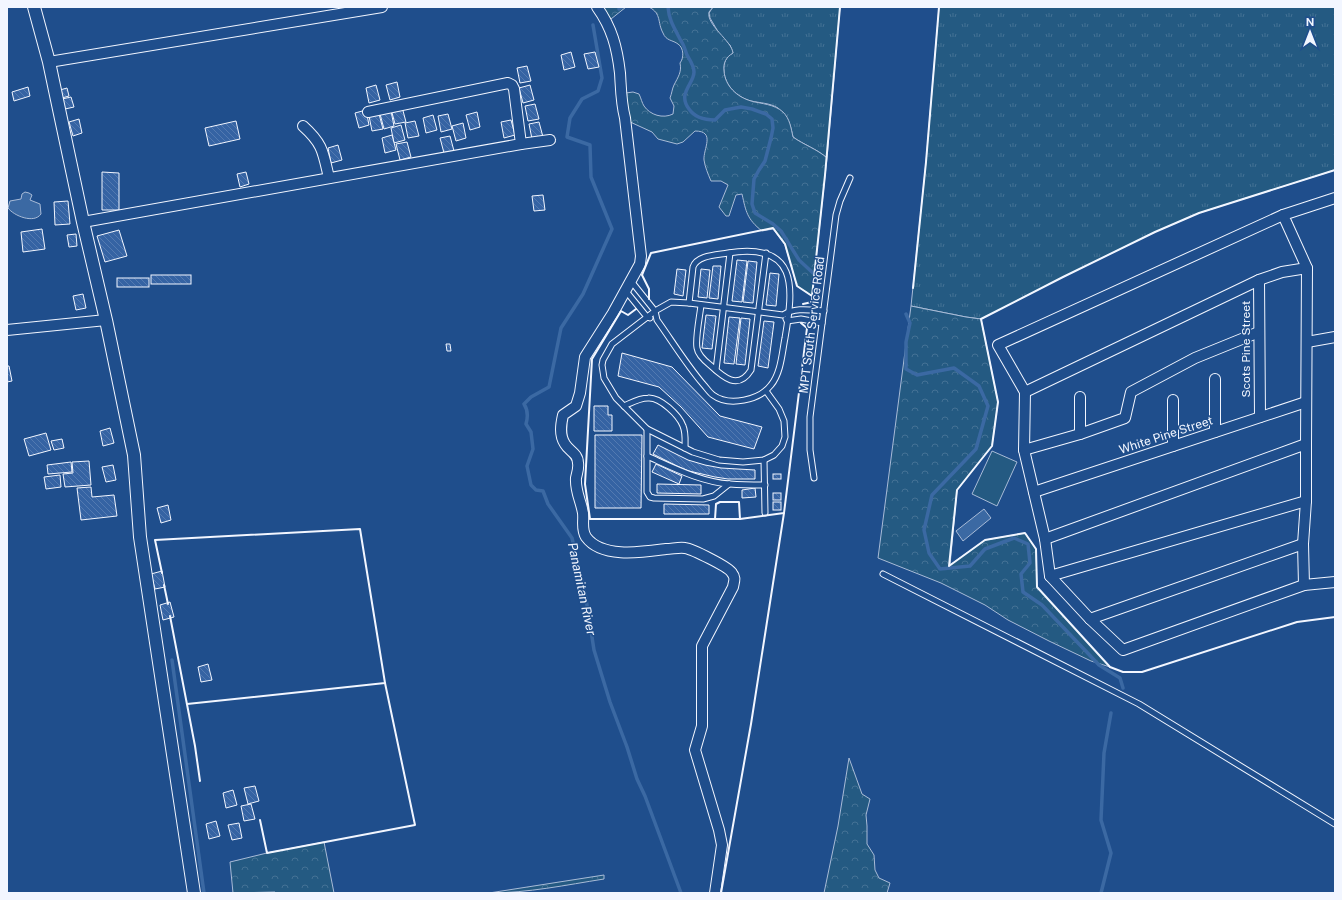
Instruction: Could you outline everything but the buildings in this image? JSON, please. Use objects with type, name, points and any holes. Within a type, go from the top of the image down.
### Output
[{"type":"street","points":[[34,7],[49,62],[134,455],[140,537],[194,893]]},
{"type":"street","points":[[49,62],[382,7]]},
{"type":"street","points":[[597,7],[604,16],[613,34],[620,72],[622,106],[625,118],[641,256],[640,264],[631,281],[585,357],[580,393],[576,406],[563,414],[561,434],[565,444],[574,453],[578,460],[576,489],[583,514],[583,529],[587,537],[602,549],[632,553],[684,548],[689,549],[725,566],[732,571],[735,578],[733,587],[702,646],[702,726],[695,750],[719,830],[722,845],[714,893]]},
{"type":"street","points":[[368,112],[420,100],[510,83],[514,89],[521,144]]},
{"type":"street","points":[[303,126],[314,136],[322,148],[329,178]]},
{"type":"street","points":[[83,222],[550,140]]},
{"type":"street","points":[[1335,198],[1283,215],[998,345],[1025,392],[1024,450],[1045,539],[1050,576],[1090,619],[1123,650],[1304,586],[1335,582]]},
{"type":"street","points":[[1283,215],[1307,268],[1306,501],[1303,544],[1304,586]]},
{"type":"street","points":[[1025,392],[1259,280],[1282,272],[1307,268]]},
{"type":"street","name":"Scots Pine Street","points":[[1259,280],[1260,418]]},
{"type":"street","points":[[7,330],[106,320]]},
{"type":"street","points":[[1024,450],[1080,434],[1125,418],[1131,392],[1195,358],[1259,332]]},
{"type":"street","points":[[1307,342],[1335,337]]},
{"type":"street","points":[[1215,379],[1215,432]]},
{"type":"street","points":[[1080,397],[1080,434]]},
{"type":"street","points":[[1173,400],[1173,446]]},
{"type":"street","name":"White Pine Street","points":[[1034,492],[1306,402]]},
{"type":"street","points":[[1045,539],[1306,444]]},
{"type":"street","points":[[1050,576],[1306,501]]},
{"type":"street","points":[[1090,619],[1303,544]]},
{"type":"lane","name":"MPT South Service Road","points":[[814,478],[810,450],[810,428],[822,323],[836,215],[840,201],[850,178]]},
{"type":"lane","points":[[631,281],[655,311],[657,320],[693,372],[713,395],[726,400],[742,400],[751,398],[766,391],[772,384],[779,368],[789,312],[790,290],[787,272],[774,258],[766,253],[753,251],[730,253],[701,259],[695,264],[689,303]]},
{"type":"lane","points":[[716,370],[730,253]]},
{"type":"lane","points":[[701,305],[697,349],[705,360],[724,378],[735,381],[740,380],[751,370],[766,253]]},
{"type":"lane","points":[[625,290],[647,317],[657,320]]},
{"type":"lane","points":[[766,391],[782,414],[785,437],[782,446],[774,455],[764,460],[743,462],[719,460],[705,457],[647,429],[616,398],[604,378],[602,370],[603,360],[612,344],[655,311],[671,302],[783,315],[789,312],[802,310],[824,311]]},
{"type":"lane","points":[[783,315],[787,321]]},
{"type":"lane","points":[[787,321],[801,319],[822,323]]},
{"type":"lane","points":[[624,406],[642,398],[654,398],[661,401],[682,424],[685,431],[685,448]]},
{"type":"lane","points":[[647,429],[648,492],[650,497],[703,499],[714,496],[729,484]]},
{"type":"lane","points":[[648,456],[695,476],[729,484],[765,485]]},
{"type":"lane","points":[[764,460],[765,513]]},
{"type":"lane","points":[[883,574],[1139,704],[1335,824]]},
{"type":"green space","points":[[602,7],[626,7],[611,19]]},
{"type":"green space","points":[[649,7],[713,7],[709,12],[711,22],[732,48],[733,53],[728,56],[724,65],[725,76],[729,86],[741,97],[779,109],[789,121],[793,137],[827,158],[812,296],[797,286],[785,245],[773,229],[762,231],[750,219],[742,194],[736,195],[729,216],[726,216],[719,207],[728,185],[721,181],[711,181],[704,160],[707,141],[705,134],[695,131],[683,142],[677,144],[658,139],[652,132],[628,121],[626,93],[633,92],[639,94],[644,106],[653,114],[665,116],[673,114],[674,106],[670,98],[680,72],[680,63],[683,53],[678,44],[664,36],[658,15]]},
{"type":"green space","points":[[713,7],[840,7],[827,158],[793,137],[785,114],[778,108],[741,97],[729,86],[725,76],[724,65],[727,58],[733,53],[730,45],[720,35],[710,18],[709,13]]},
{"type":"green space","points":[[939,7],[1335,7],[1335,170],[1199,213],[1155,232],[981,319],[911,306],[926,162]]},
{"type":"green space","points":[[911,306],[981,319],[998,402],[992,446],[957,490],[950,565],[985,540],[1025,533],[1036,549],[1037,587],[1110,667],[1091,661],[1049,641],[1008,620],[985,605],[941,583],[878,558]]},
{"type":"green space","points":[[992,451],[1017,462],[997,506],[972,494]]},
{"type":"green space","points":[[849,758],[862,794],[870,799],[866,815],[867,844],[874,855],[875,870],[879,878],[890,883],[887,893],[824,893],[838,826]]},
{"type":"green space","points":[[324,842],[334,893],[233,893],[230,862]]},
{"type":"green space","points":[[604,875],[604,879],[561,886],[518,892],[489,893]]},
{"type":"shaded area","points":[[25,192],[32,195],[30,200],[40,204],[41,214],[38,217],[29,219],[24,218],[15,214],[8,208],[10,201],[21,199],[22,194]]},
{"type":"shaded area","points":[[984,509],[991,518],[963,541],[956,531]]},
{"type":"waterway","name":"Panamitan River","points":[[668,7],[673,25],[692,63],[694,72],[692,81],[685,93],[686,103],[691,112],[700,118],[715,120],[725,110],[741,107],[766,114],[772,119],[773,128],[765,161],[754,179],[752,204],[755,213],[773,224],[781,231],[799,260],[813,273]]},
{"type":"waterway","name":"Panamitan River","points":[[593,25],[602,78],[598,91],[582,99],[570,118],[567,137],[590,145],[591,177],[612,229],[583,294],[561,328],[549,387],[531,397],[524,404],[527,414],[526,424],[531,432],[533,449],[527,466],[531,485],[536,490],[543,491],[548,504],[572,538],[586,599],[594,650],[610,702],[637,779],[645,796],[681,893]]},
{"type":"waterway","points":[[906,314],[910,323],[906,342],[906,369],[917,375],[954,368],[979,386],[988,406],[976,449],[932,495],[924,530],[929,553],[940,569],[970,566],[985,549],[1014,538],[1028,544],[1030,563],[1021,574],[1023,592],[1042,605],[1099,665],[1120,678],[1123,688]]},
{"type":"waterway","points":[[172,660],[204,893]]},
{"type":"waterway","points":[[1101,893],[1111,853],[1101,820],[1104,753],[1111,713]]},
{"type":"wall","points":[[812,296],[825,175],[840,7]]},
{"type":"wall","points":[[913,288],[926,162],[939,7]]},
{"type":"wall","points":[[1335,170],[1199,213],[1155,232],[981,319],[998,402],[992,446],[957,490],[949,566],[985,540],[1025,533],[1036,549],[1037,587],[1110,667],[1123,672],[1142,672],[1297,622],[1335,617]]},
{"type":"wall","points":[[649,299],[649,289],[642,275],[651,253],[773,228],[785,244],[797,286],[812,296],[812,302],[803,304]]},
{"type":"wall","points":[[636,309],[628,315],[621,311],[592,359],[585,484],[590,519],[740,519],[784,513],[807,328],[801,323]]},
{"type":"wall","points":[[715,519],[716,504],[720,502],[739,502],[740,519]]},
{"type":"wall","points":[[721,893],[751,724],[784,513]]},
{"type":"wall","points":[[162,573],[155,540],[360,529],[385,683],[187,704]]},
{"type":"wall","points":[[164,585],[168,604]]},
{"type":"wall","points":[[170,616],[195,746],[200,781]]},
{"type":"wall","points":[[260,820],[267,853],[415,825],[385,683]]}]
